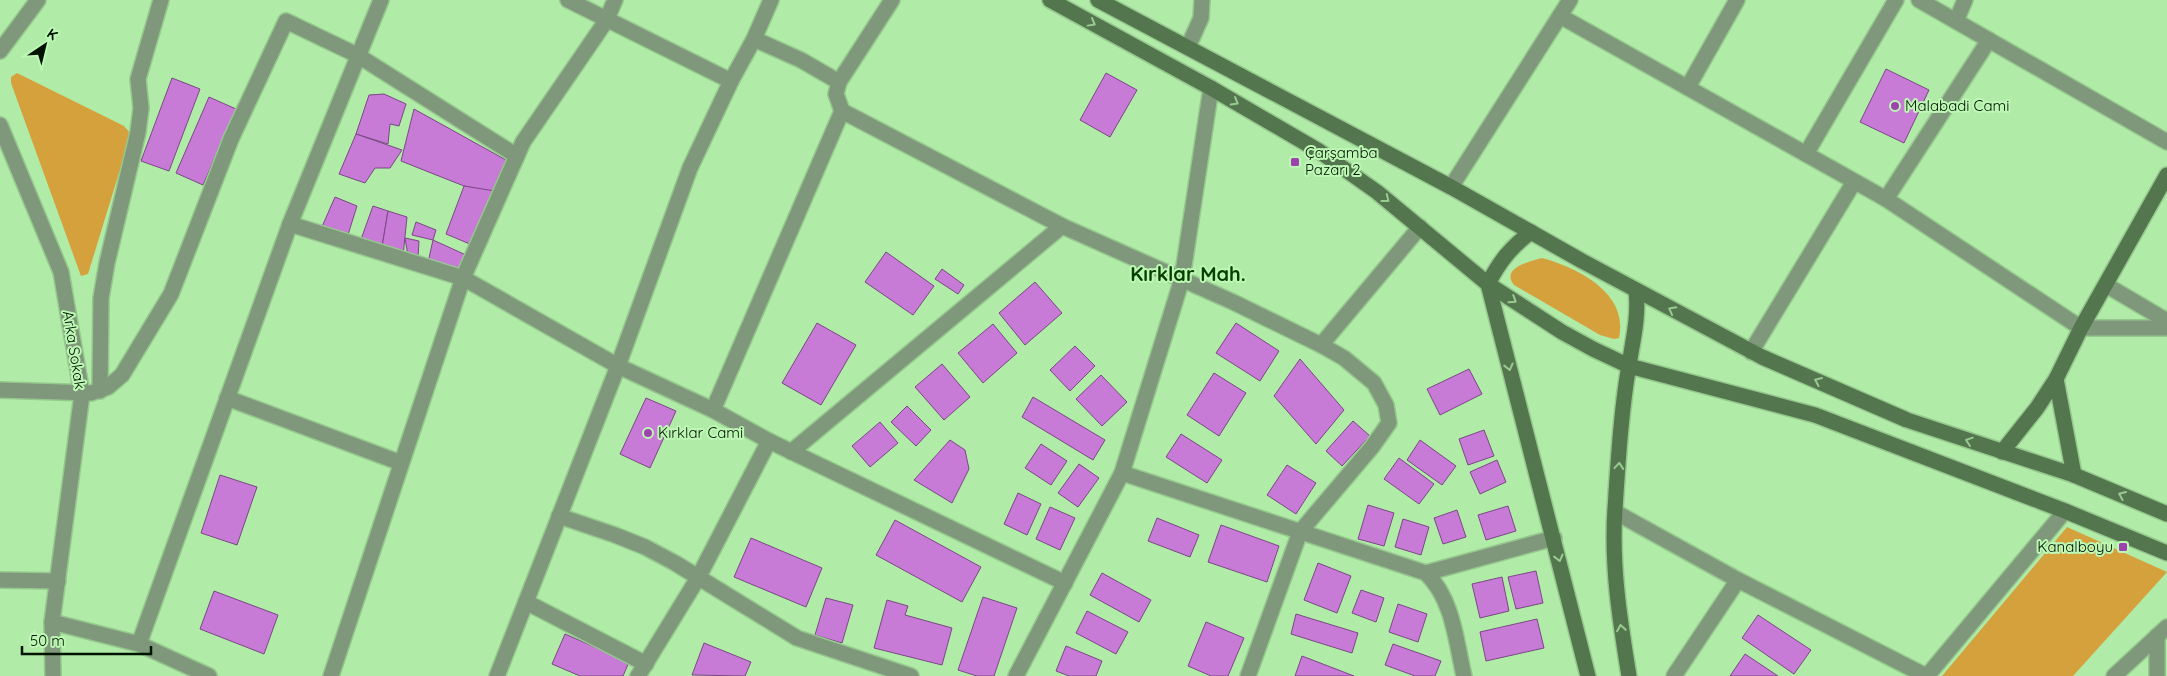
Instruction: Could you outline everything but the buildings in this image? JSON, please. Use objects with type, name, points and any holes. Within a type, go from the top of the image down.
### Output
[{"type":"main road","points":[[1050,0],[1211,88],[1318,151],[1377,192],[1488,284],[1562,332],[1629,366],[1815,415],[2065,511],[2167,553]]},
{"type":"main road","points":[[1098,0],[1451,187],[1751,352],[1907,420],[2074,475],[2167,514]]},
{"type":"main road","points":[[2002,452],[2037,408],[2056,379],[2081,328],[2167,175]]},
{"type":"main road","points":[[1531,232],[1516,243],[1504,257],[1488,284],[1588,676]]},
{"type":"main road","points":[[1629,676],[1619,613],[1615,560],[1615,512],[1629,366],[1636,328],[1636,290]]},
{"type":"main road","points":[[2056,379],[2074,475]]},
{"type":"street","points":[[0,51],[38,0]]},
{"type":"street","points":[[100,390],[101,298],[106,263],[138,132],[141,108],[138,79],[161,0]]},
{"type":"street","points":[[139,644],[290,224],[381,0]]},
{"type":"street","points":[[568,0],[606,21],[731,81]]},
{"type":"street","points":[[331,676],[463,278],[523,142],[606,21],[615,0]]},
{"type":"street","points":[[497,676],[618,366],[690,168],[731,81],[754,39],[771,0]]},
{"type":"street","points":[[713,410],[842,111],[836,94],[839,82],[892,0]]},
{"type":"street","points":[[1188,47],[1200,18],[1202,0]]},
{"type":"street","points":[[1451,187],[1570,0]]},
{"type":"street","points":[[1688,86],[1737,0]]},
{"type":"street","points":[[1806,154],[1896,0]]},
{"type":"street","points":[[1919,0],[2167,142]]},
{"type":"street","points":[[1956,21],[1965,0]]},
{"type":"street","points":[[1560,16],[1688,86],[1886,199],[2081,328],[2167,328]]},
{"type":"street","points":[[0,390],[82,394],[100,390],[115,382],[122,375],[171,294],[231,139],[286,21],[358,55],[517,156]]},
{"type":"street","points":[[754,39],[801,60],[839,82]]},
{"type":"street","points":[[1886,199],[1989,40]]},
{"type":"street","points":[[1016,676],[1122,473],[1182,279],[1211,88]]},
{"type":"street","points":[[842,111],[1062,226],[1289,328],[1344,358],[1374,384],[1386,405],[1389,423],[1372,447],[1300,532],[1248,676]]},
{"type":"street","name":"Arka Sokak","points":[[0,125],[61,272],[82,394],[52,622],[53,676]]},
{"type":"street","points":[[1751,352],[1854,182]]},
{"type":"street","points":[[290,224],[463,278],[618,366],[713,410],[769,441],[1065,583]]},
{"type":"street","points":[[792,452],[1062,226]]},
{"type":"street","points":[[1321,345],[1420,226]]},
{"type":"street","points":[[2106,285],[2167,321]]},
{"type":"street","points":[[227,398],[401,463]]},
{"type":"street","points":[[526,602],[642,670],[698,578],[769,441]]},
{"type":"street","points":[[1122,473],[1426,573],[1436,582],[1446,600],[1464,676]]},
{"type":"street","points":[[1615,512],[1738,580],[1926,676],[2065,511]]},
{"type":"street","points":[[559,516],[615,535],[645,548],[797,638],[912,676]]},
{"type":"street","points":[[1426,573],[1554,538]]},
{"type":"street","points":[[0,580],[58,581]]},
{"type":"street","points":[[1674,676],[1738,580]]},
{"type":"street","points":[[52,622],[139,644],[209,676]]},
{"type":"street","points":[[2114,676],[2162,631]]},
{"type":"street","points":[[2157,676],[2162,631]]},
{"type":"shaded area","points":[[17,73],[124,126],[131,134],[88,274],[81,276],[11,83],[11,77]]},
{"type":"shaded area","points":[[1542,258],[1571,268],[1598,285],[1609,296],[1616,308],[1620,322],[1619,338],[1614,339],[1600,335],[1514,285],[1511,274],[1514,270],[1525,263]]},
{"type":"shaded area","points":[[2067,527],[2167,572],[2073,676],[1942,676]]},
{"type":"place","name":"Malabadi Cami","points":[[1895,106]]},
{"type":"place","name":"Çarşamba Pazarı 2","points":[[1295,162]]},
{"type":"place","name":"Kırklar Cami","points":[[648,433]]},
{"type":"place","name":"Kanalboyu","points":[[2123,547]]},
{"type":"district","name":"Kırklar Mah.","points":[[1188,274]]}]
